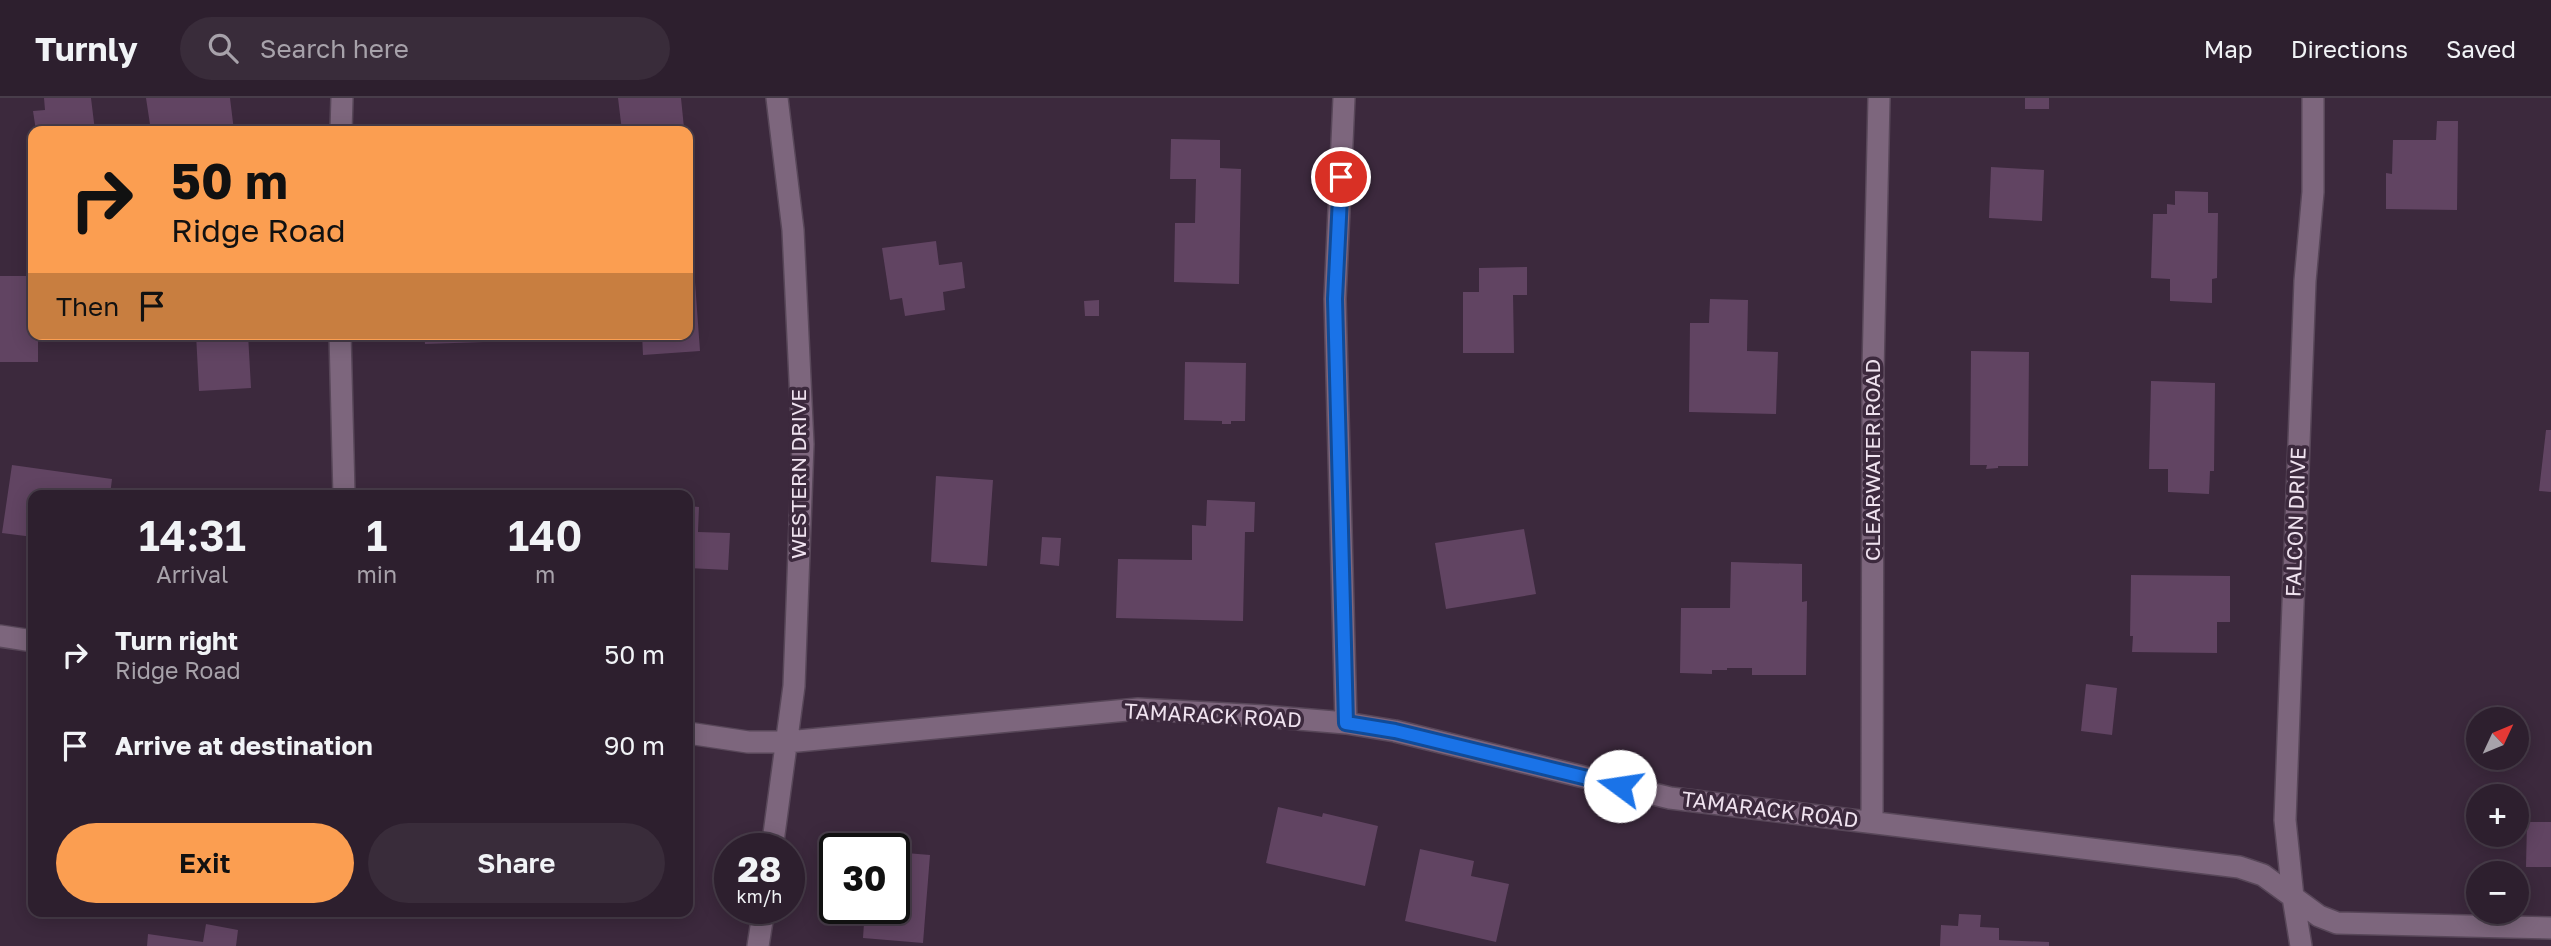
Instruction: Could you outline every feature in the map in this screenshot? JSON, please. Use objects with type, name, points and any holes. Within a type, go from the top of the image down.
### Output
[{"type":"street","points":[[341,98],[341,126]]},
{"type":"street","name":"WESTERN DRIVE","points":[[774,833],[794,686],[803,444],[793,230],[777,98]]},
{"type":"street","points":[[1344,98],[1335,299],[1346,723]]},
{"type":"street","name":"CLEARWATER ROAD","points":[[1872,822],[1873,372],[1879,98]]},
{"type":"street","name":"FALCON DRIVE","points":[[2301,946],[2285,820],[2305,282],[2313,192],[2313,98]]},
{"type":"street","points":[[340,340],[344,490]]},
{"type":"street","points":[[0,636],[28,640]]},
{"type":"street","name":"TAMARACK ROAD","points":[[693,734],[748,742],[787,742],[1138,709],[1346,723],[1395,731],[1670,798],[2239,867],[2263,875],[2319,916],[2337,923],[2551,928]]},
{"type":"street","points":[[758,946],[761,924]]},
{"type":"building","points":[[44,98],[91,98],[94,126],[35,126],[33,111],[45,110]]},
{"type":"building","points":[[146,98],[230,98],[233,126],[150,126]]},
{"type":"building","points":[[618,98],[681,98],[684,126],[621,126]]},
{"type":"building","points":[[2025,98],[2049,98],[2049,109],[2025,109]]},
{"type":"building","points":[[2437,121],[2458,121],[2457,210],[2386,209],[2386,173],[2392,174],[2393,140],[2436,140]]},
{"type":"building","points":[[1171,139],[1220,140],[1220,168],[1241,169],[1239,284],[1174,282],[1175,223],[1195,223],[1196,179],[1170,179]]},
{"type":"building","points":[[1991,167],[2044,170],[2042,221],[1989,218]]},
{"type":"building","points":[[2175,191],[2208,192],[2208,213],[2218,213],[2217,278],[2212,279],[2212,303],[2170,301],[2170,279],[2151,278],[2153,214],[2167,214],[2167,204],[2175,205]]},
{"type":"building","points":[[936,241],[939,265],[962,262],[965,288],[943,292],[945,310],[905,316],[902,298],[890,300],[882,248]]},
{"type":"building","points":[[693,254],[700,351],[643,355],[642,340],[693,340]]},
{"type":"building","points":[[1527,267],[1527,295],[1513,295],[1514,353],[1463,353],[1463,292],[1479,292],[1479,268]]},
{"type":"building","points":[[0,276],[28,276],[28,340],[38,340],[38,362],[0,362]]},
{"type":"building","points":[[1710,299],[1748,300],[1747,351],[1778,352],[1776,414],[1689,412],[1690,323],[1709,323]]},
{"type":"building","points":[[1099,300],[1099,316],[1085,316],[1084,301]]},
{"type":"building","points":[[196,340],[248,340],[251,388],[199,391]]},
{"type":"building","points":[[425,340],[484,340],[484,342],[425,344]]},
{"type":"building","points":[[1971,351],[2029,352],[2028,466],[1998,466],[1986,469],[1987,465],[1970,465]]},
{"type":"building","points":[[1185,362],[1246,363],[1245,421],[1222,424],[1222,421],[1184,420]]},
{"type":"building","points":[[2151,381],[2215,383],[2214,471],[2210,471],[2209,494],[2168,492],[2168,469],[2149,469]]},
{"type":"building","points":[[2546,430],[2551,430],[2551,492],[2539,491]]},
{"type":"building","points":[[12,465],[112,479],[111,490],[28,490],[28,536],[2,533]]},
{"type":"building","points":[[936,476],[993,480],[987,566],[931,562]]},
{"type":"building","points":[[1207,500],[1255,502],[1254,532],[1245,532],[1243,621],[1116,618],[1118,559],[1192,560],[1192,525],[1206,526]]},
{"type":"building","points":[[693,506],[699,507],[698,532],[730,533],[728,570],[693,568]]},
{"type":"building","points":[[1524,529],[1536,594],[1446,609],[1435,543]]},
{"type":"building","points":[[1042,537],[1061,538],[1059,566],[1040,564]]},
{"type":"building","points":[[1731,562],[1802,564],[1802,602],[1807,601],[1806,675],[1752,675],[1752,668],[1712,670],[1712,674],[1680,673],[1681,608],[1730,608]]},
{"type":"building","points":[[2131,575],[2230,576],[2230,622],[2217,622],[2217,653],[2132,652]]},
{"type":"building","points":[[2086,684],[2117,688],[2112,735],[2081,731]]},
{"type":"building","points":[[1278,807],[1322,817],[1323,813],[1378,826],[1365,886],[1266,863]]},
{"type":"building","points":[[2529,822],[2551,822],[2551,867],[2529,867],[2529,861],[2526,861]]},
{"type":"building","points":[[1420,849],[1474,861],[1471,876],[1509,884],[1496,942],[1405,921]]},
{"type":"building","points":[[910,853],[930,855],[923,943],[863,938],[864,924],[910,924]]},
{"type":"building","points":[[1959,914],[1981,915],[1980,927],[1999,928],[1999,940],[2049,942],[2049,946],[1940,946],[1941,925],[1958,926]]},
{"type":"building","points":[[206,924],[238,930],[236,946],[147,946],[148,934],[203,942]]},
{"type":"route","points":[[1341,177],[1335,299],[1346,723],[1395,731],[1620,786]]}]
